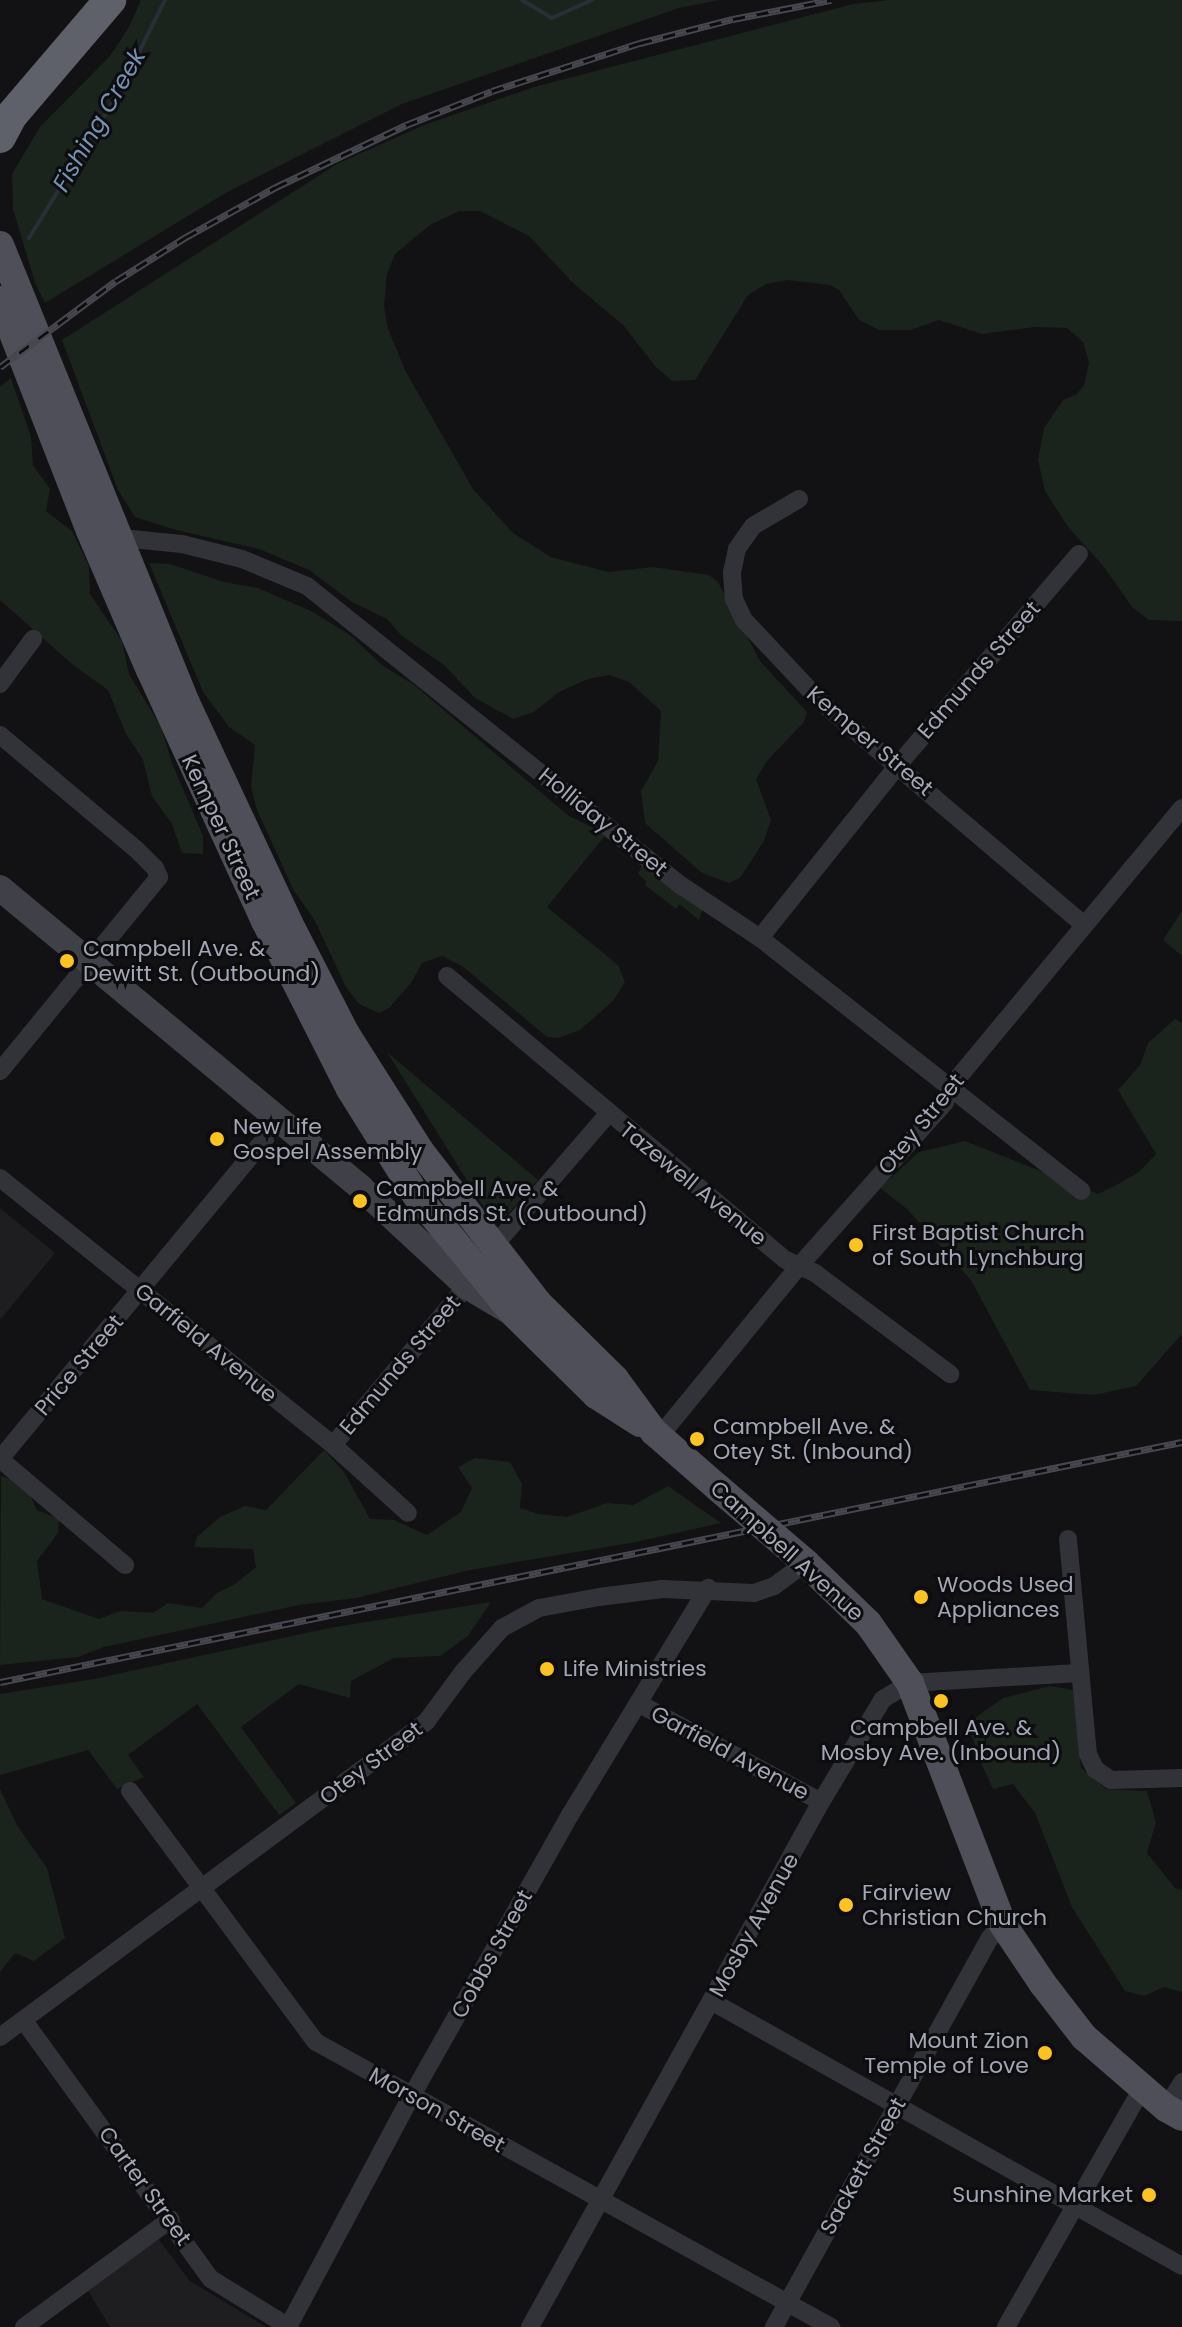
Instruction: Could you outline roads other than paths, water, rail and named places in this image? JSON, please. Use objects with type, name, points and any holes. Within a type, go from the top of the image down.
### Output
[{"type":"highway","points":[[0,137],[11,116],[110,0]]},
{"type":"highway","points":[[0,99],[43,77]]},
{"type":"main road","name":"Kemper Street","points":[[0,245],[103,535],[299,944],[346,1034],[442,1180]]},
{"type":"main road","name":"Kemper Street","points":[[0,300],[103,535],[265,921],[350,1089],[416,1195],[514,1314]]},
{"type":"main road","name":"Campbell Avenue","points":[[0,888],[382,1207],[467,1286],[514,1314],[596,1395],[657,1435],[806,1563],[868,1623],[910,1683],[1002,1923],[1084,2037],[1174,2113]]},
{"type":"main road","points":[[382,1207],[416,1195],[442,1180]]},
{"type":"main road","name":"Campbell Avenue","points":[[442,1180],[538,1303],[615,1379],[657,1435]]},
{"type":"street","name":"Kemper Street","points":[[799,499],[753,526],[737,549],[732,573],[734,599],[744,620],[792,674],[847,725],[1084,925]]},
{"type":"street","name":"Holliday Street","points":[[103,535],[182,544],[242,559],[307,586],[682,886],[760,938],[952,1085],[1081,1191]]},
{"type":"street","name":"Edmunds Street","points":[[760,938],[898,765],[1079,554]]},
{"type":"street","points":[[0,684],[33,639]]},
{"type":"street","points":[[0,735],[155,868],[159,877],[146,897],[0,1071]]},
{"type":"street","name":"Otey Street","points":[[657,1435],[800,1265],[945,1102],[952,1085],[1182,808]]},
{"type":"street","name":"Tazewell Avenue","points":[[447,976],[786,1260],[800,1265],[950,1374]]},
{"type":"street","points":[[494,1246],[608,1114]]},
{"type":"street","name":"Price Street","points":[[0,1459],[279,1122]]},
{"type":"street","name":"Garfield Avenue","points":[[0,1178],[333,1445],[408,1513]]},
{"type":"street","name":"Edmunds Street","points":[[333,1445],[467,1286]]},
{"type":"street","points":[[0,1459],[125,1565]]},
{"type":"street","points":[[1068,1539],[1088,1754],[1095,1769],[1111,1780],[1182,1778]]},
{"type":"street","name":"Otey Street","points":[[0,2037],[426,1722],[463,1672],[502,1628],[539,1608],[662,1589],[708,1588],[754,1593],[774,1586],[806,1563]]},
{"type":"street","name":"Cobbs Street","points":[[288,2327],[411,2097],[570,1815],[708,1588]]},
{"type":"street","points":[[910,1683],[1079,1673]]},
{"type":"street","name":"Mosby Avenue","points":[[530,2327],[821,1802],[883,1699],[910,1683]]},
{"type":"street","name":"Garfield Avenue","points":[[638,1703],[821,1802]]},
{"type":"street","name":"Morson Street","points":[[130,1791],[316,2042],[831,2327]]},
{"type":"street","name":"Sackett Street","points":[[774,2327],[990,1938],[1002,1923]]},
{"type":"street","points":[[711,2001],[1182,2266]]},
{"type":"street","name":"Carter Street","points":[[24,2021],[171,2219],[211,2279],[288,2327]]},
{"type":"street","points":[[1174,2113],[1182,2082]]},
{"type":"street","points":[[1006,2327],[1142,2089]]},
{"type":"street","points":[[24,2327],[171,2219]]},
{"type":"waterway","name":"Fishing Creek","points":[[29,238],[118,94],[165,0]]},
{"type":"waterway","name":"Fishing Creek","points":[[522,0],[552,18],[592,0]]},
{"type":"railway","points":[[0,367],[116,281],[186,237],[276,187],[406,125],[492,91],[640,43],[733,19],[831,0]]},
{"type":"railway","points":[[0,1682],[1182,1442]]},
{"type":"place","name":"Campbell Ave. & Dewitt St. (Outbound)","points":[[67,961]]},
{"type":"place","name":"New Life Gospel Assembly","points":[[217,1139]]},
{"type":"place","name":"Campbell Ave. & Edmunds St. (Outbound)","points":[[360,1201]]},
{"type":"place","name":"First Baptist Church of South Lynchburg","points":[[856,1245]]},
{"type":"place","name":"Campbell Ave. & Otey St. (Inbound)","points":[[697,1439]]},
{"type":"place","name":"Woods Used Appliances","points":[[921,1597]]},
{"type":"place","name":"Life Ministries","points":[[547,1669]]},
{"type":"place","name":"Campbell Ave. & Mosby Ave. (Inbound)","points":[[941,1701]]},
{"type":"place","name":"Fairview Christian Church","points":[[846,1905]]},
{"type":"place","name":"Mount Zion Temple of Love","points":[[1045,2053]]},
{"type":"place","name":"Sunshine Market","points":[[1149,2195]]}]
